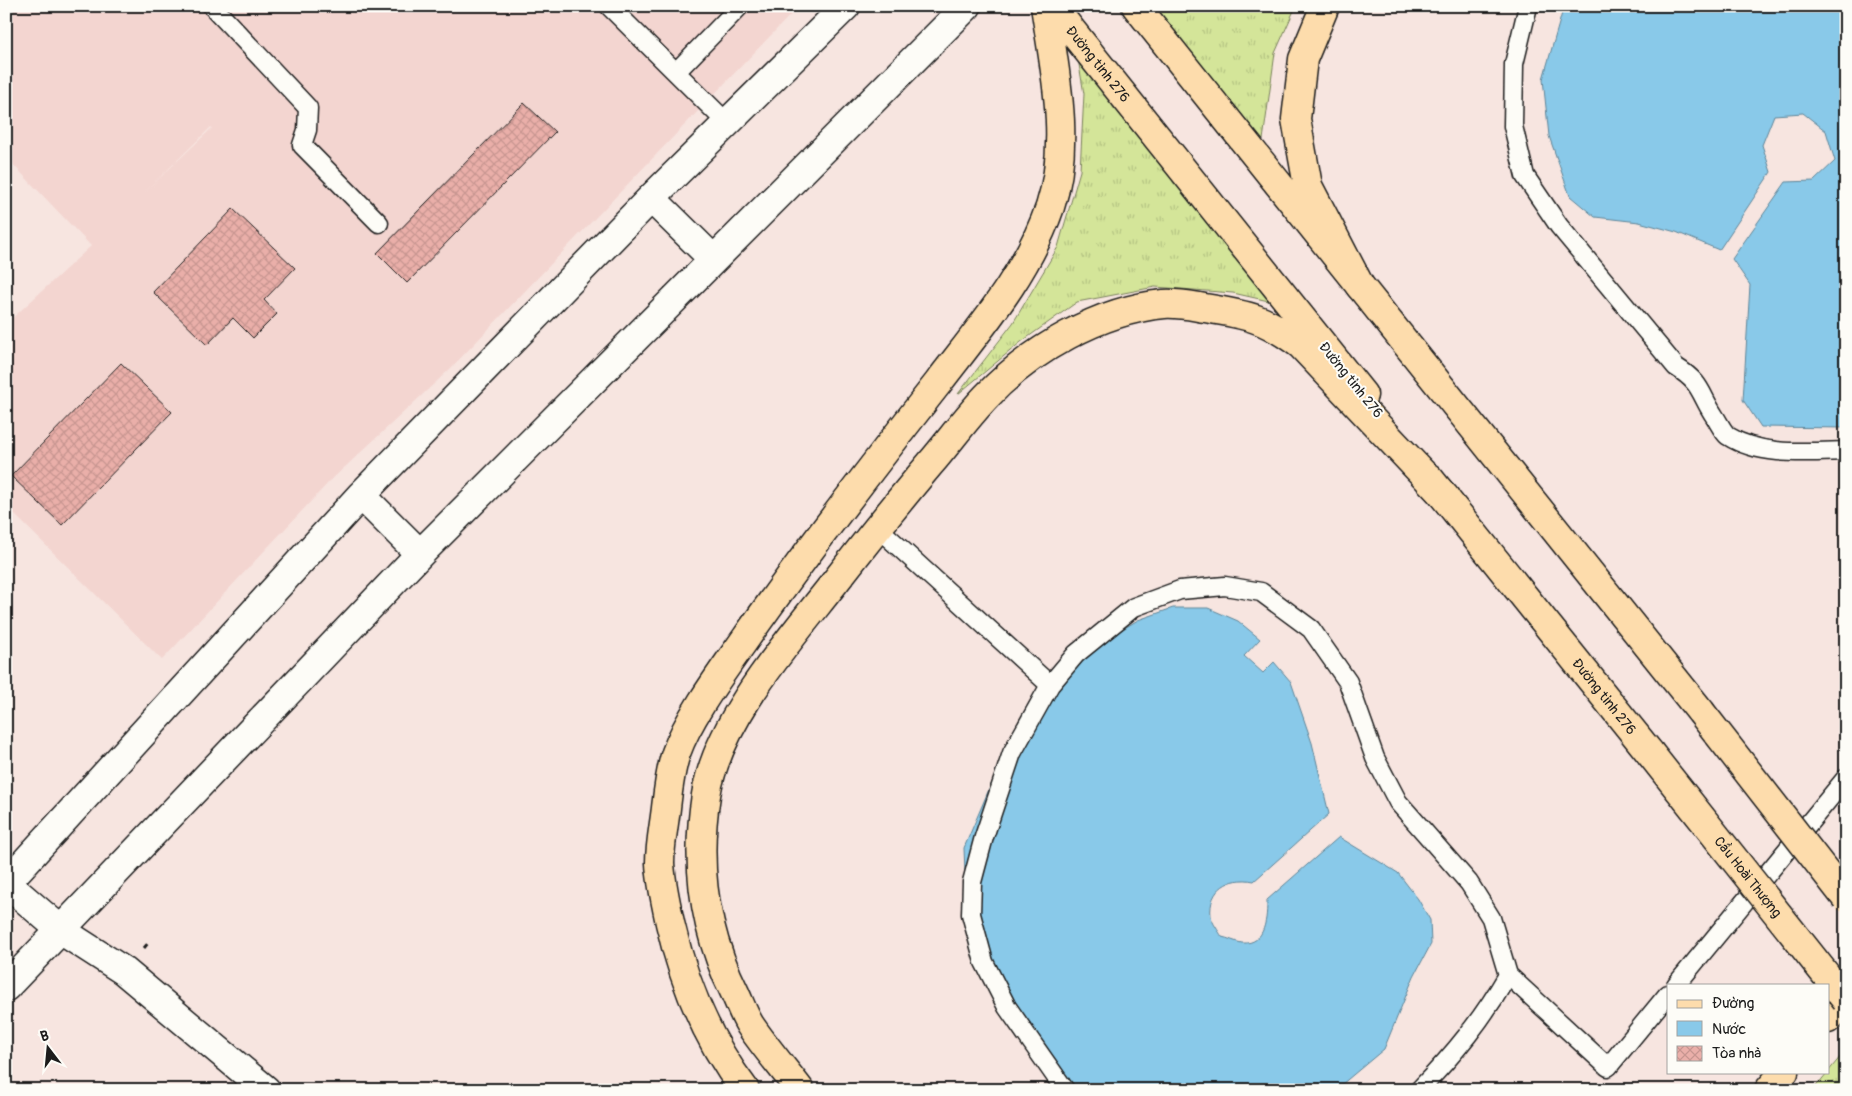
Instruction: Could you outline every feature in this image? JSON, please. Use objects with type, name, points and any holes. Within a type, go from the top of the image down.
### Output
[{"type":"main road","points":[[745,1090],[719,1053],[684,976],[662,888],[662,842],[669,782],[675,755],[683,736],[722,673],[792,572],[989,318],[1027,259],[1050,207],[1058,166],[1060,140],[1058,106],[1044,6]]},
{"type":"main road","name":"Đường tỉnh 276","points":[[1052,6],[1650,753]]},
{"type":"main road","points":[[1136,6],[1701,712],[1846,898]]},
{"type":"main road","points":[[1325,6],[1304,59],[1296,119],[1308,186],[1360,286]]},
{"type":"main road","points":[[800,1090],[748,1022],[719,961],[708,918],[702,883],[700,846],[706,792],[716,755],[737,713],[877,527],[986,396],[1018,367],[1056,342],[1090,325],[1138,310],[1166,304],[1249,315],[1278,328],[1301,345],[1445,497]]},
{"type":"main road","name":"Cầu Hoài Thượng","points":[[1650,753],[1846,999]]},
{"type":"main road","points":[[1830,1017],[1846,999]]},
{"type":"main road","points":[[1769,1090],[1782,1074]]},
{"type":"street","points":[[266,1090],[124,971],[62,931],[6,883],[360,495],[651,198],[846,6]]},
{"type":"street","points":[[6,987],[62,931],[420,554],[712,259],[967,6]]},
{"type":"street","points":[[651,198],[712,259]]},
{"type":"street","points":[[360,495],[420,554]]},
{"type":"lane","points":[[212,6],[308,108],[307,130],[302,145],[379,223]]},
{"type":"lane","points":[[609,6],[727,123]]},
{"type":"lane","points":[[676,72],[740,6]]},
{"type":"lane","points":[[1528,6],[1514,64],[1513,126],[1525,176],[1559,226],[1676,367],[1692,377],[1727,435],[1749,446],[1792,452],[1846,451]]},
{"type":"lane","points":[[877,527],[1050,685]]},
{"type":"lane","points":[[1065,1090],[1007,1007],[984,962],[971,914],[972,882],[993,809],[1012,754],[1050,685],[1076,654],[1134,607],[1180,590],[1225,586],[1261,592],[1311,628],[1348,682],[1376,758],[1398,802],[1469,883],[1491,918],[1508,975],[1608,1067],[1667,995]]},
{"type":"lane","points":[[1677,984],[1846,778]]},
{"type":"lane","points":[[1418,1090],[1452,1056],[1481,1019],[1508,975]]},
{"type":"shaded area","points":[[6,6],[799,6],[451,368],[330,481],[162,660],[6,506],[6,324],[91,246],[6,157]],"holes":[[[211,127],[212,128],[145,192]]]},
{"type":"green space","points":[[1153,6],[1296,6],[1275,53],[1263,140]]},
{"type":"green space","points":[[1076,47],[1282,304],[1233,293],[1155,287],[1077,302],[1021,342],[958,394],[1013,323],[1058,247],[1080,171],[1084,94]]},
{"type":"green space","points":[[1846,1050],[1846,1090],[1813,1090],[1826,1074],[1830,1074],[1830,1069]]},
{"type":"water","points":[[1564,6],[1846,6],[1846,428],[1761,427],[1743,400],[1750,285],[1732,259],[1786,182],[1814,181],[1835,161],[1826,131],[1803,113],[1774,115],[1762,145],[1771,172],[1719,250],[1676,232],[1639,222],[1595,217],[1570,196],[1549,136],[1543,79]]},
{"type":"water","points":[[1173,608],[1208,608],[1238,621],[1260,639],[1244,656],[1263,673],[1274,662],[1291,682],[1312,743],[1329,814],[1254,881],[1237,881],[1222,886],[1213,898],[1211,916],[1222,937],[1242,943],[1256,940],[1264,929],[1267,900],[1339,837],[1398,873],[1418,899],[1430,920],[1431,944],[1414,976],[1384,1049],[1335,1090],[1071,1090],[1010,1004],[967,925],[964,848],[1007,747],[1060,685],[1104,640],[1138,620]]},
{"type":"building","points":[[524,103],[555,132],[407,283],[377,253]]},
{"type":"building","points":[[233,209],[295,268],[264,300],[277,314],[253,338],[233,318],[207,345],[153,292]]},
{"type":"building","points":[[121,363],[172,412],[62,525],[11,476]]}]
